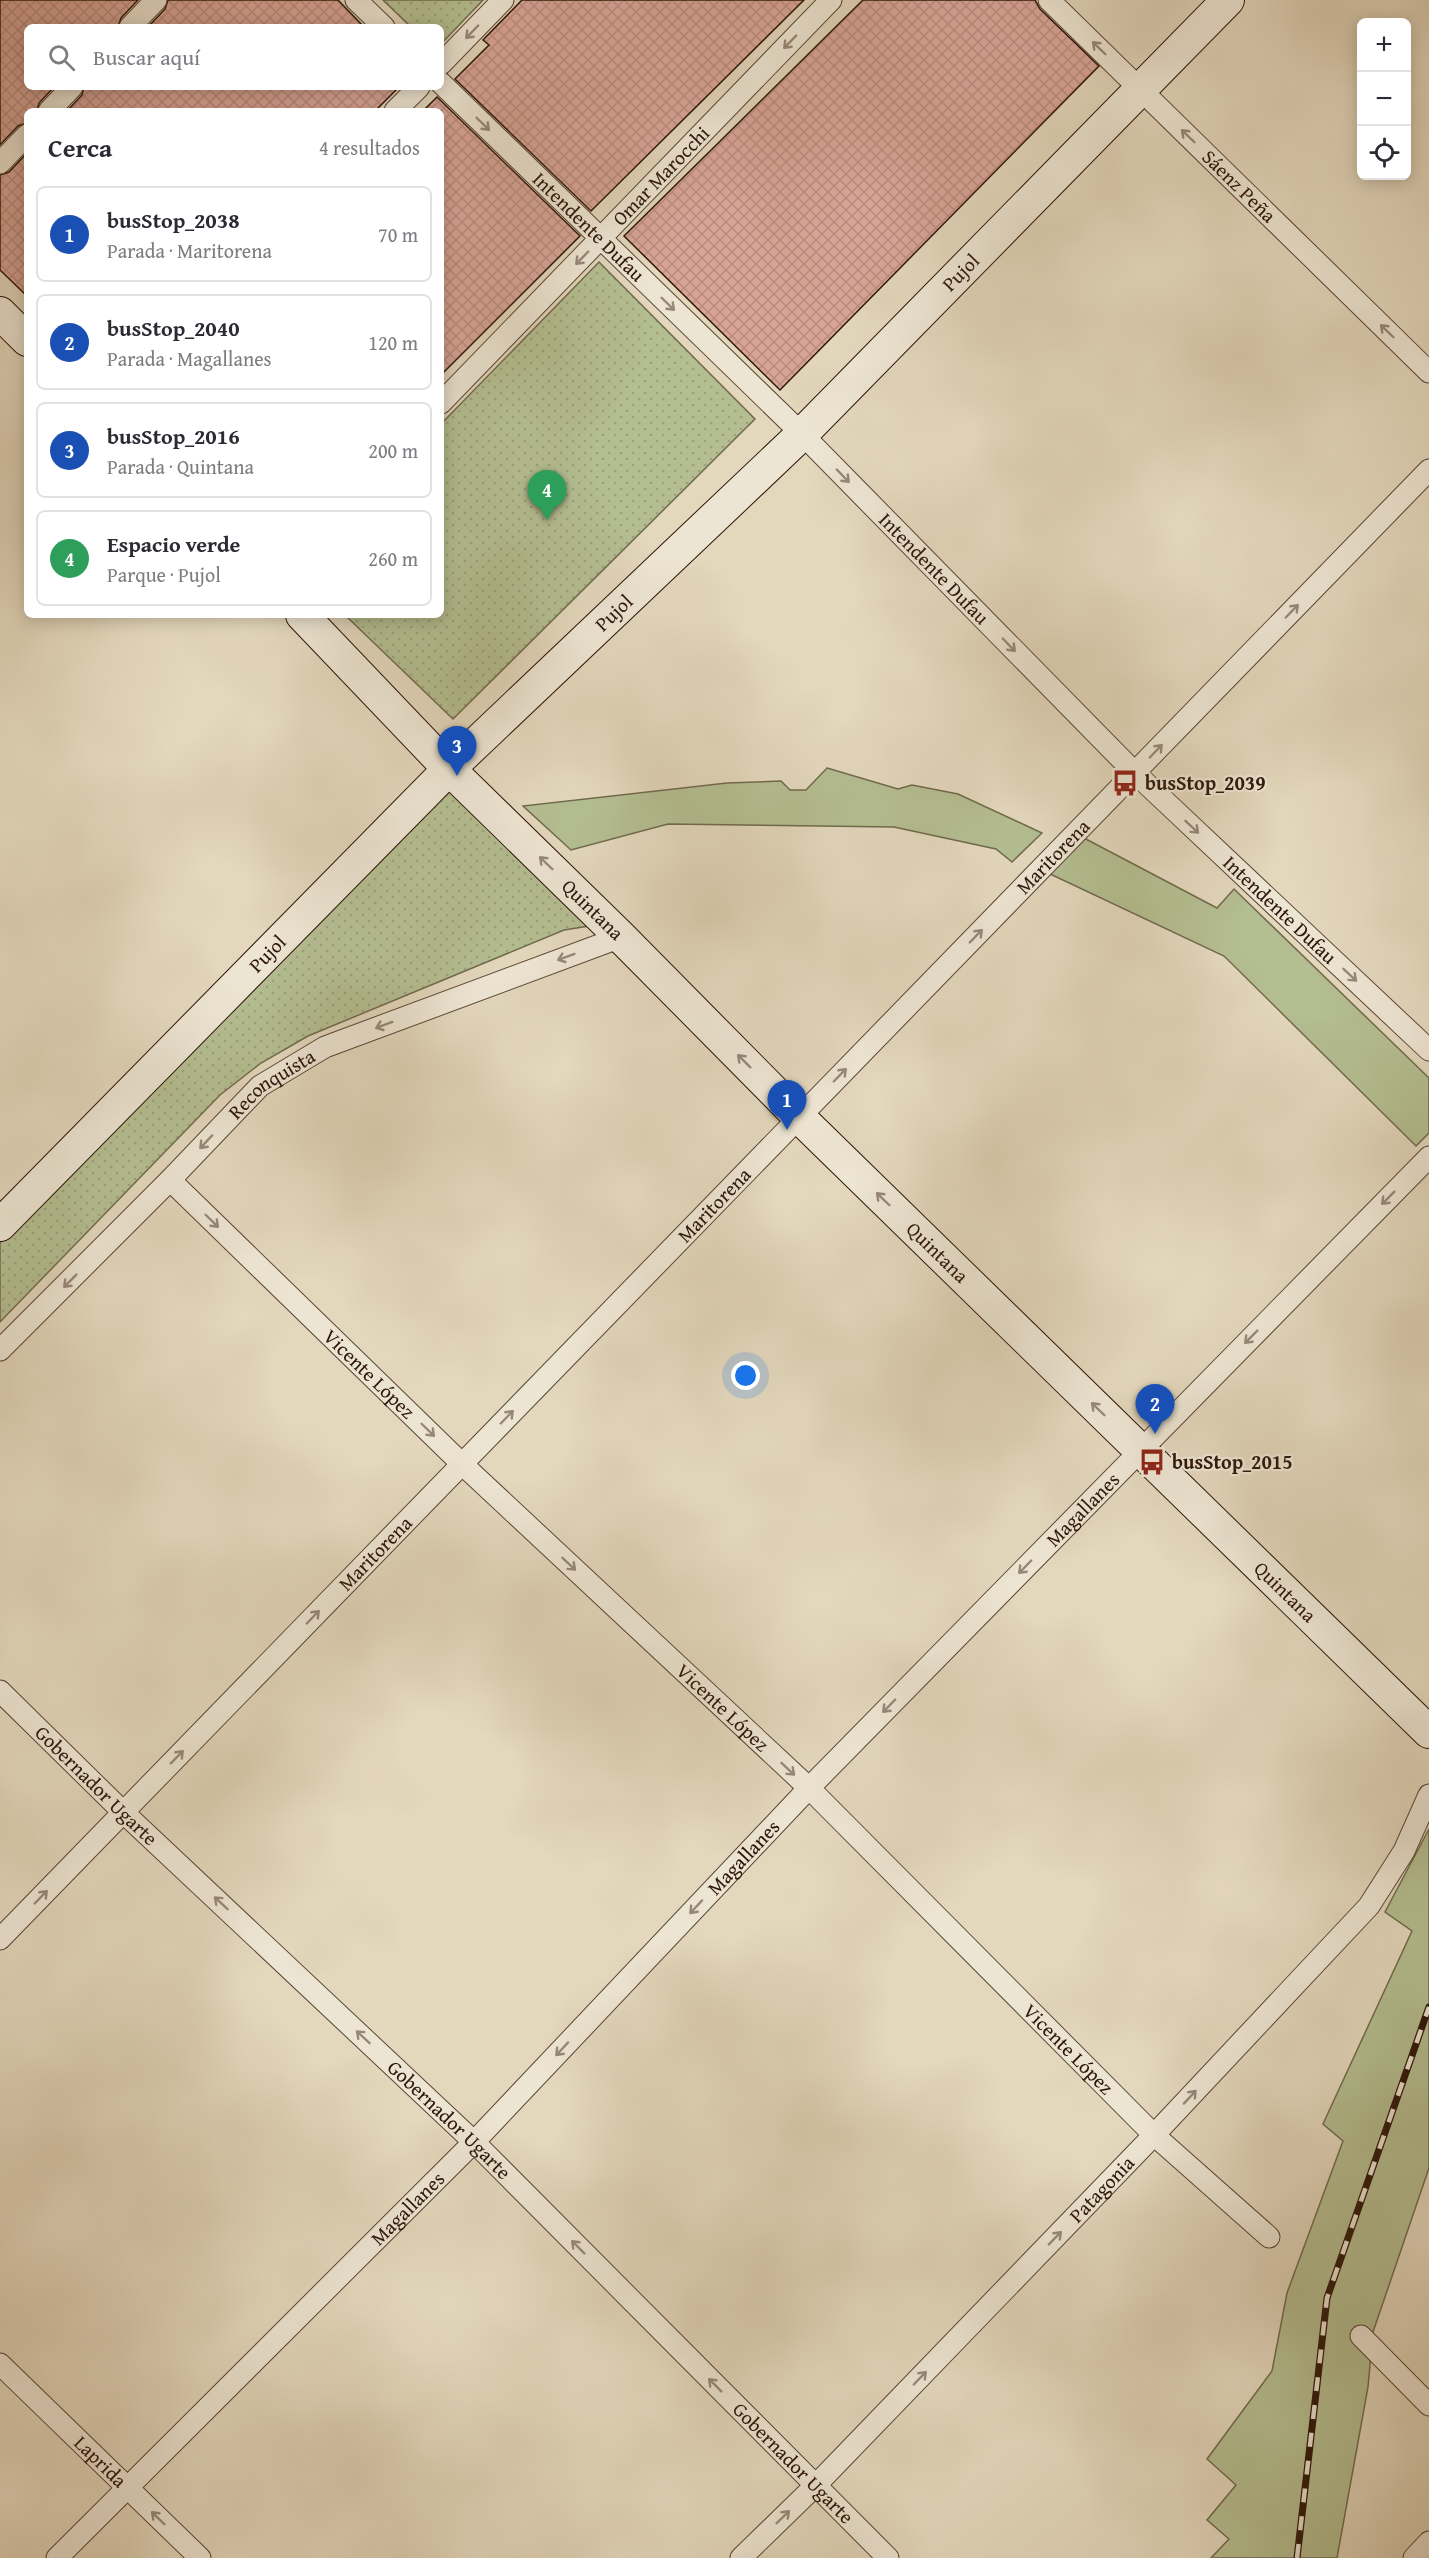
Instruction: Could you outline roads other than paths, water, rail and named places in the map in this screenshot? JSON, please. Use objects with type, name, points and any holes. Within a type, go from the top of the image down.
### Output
[{"type":"main road","name":"Pujol","points":[[0,1225],[449,769],[802,434],[1228,0]]},
{"type":"main road","points":[[0,313],[24,337]]},
{"type":"main road","name":"Quintana","points":[[305,618],[449,769],[621,937],[799,1117],[1429,1732]]},
{"type":"street","points":[[133,24],[156,0]]},
{"type":"street","points":[[356,0],[381,24]]},
{"type":"street","points":[[444,61],[503,0]]},
{"type":"street","name":"Omar Marocchi","points":[[444,400],[831,0]]},
{"type":"street","name":"Sáenz Peña","points":[[1049,0],[1429,372]]},
{"type":"street","name":"Intendente Dufau","points":[[444,86],[802,434],[1135,773],[1429,1050]]},
{"type":"street","points":[[53,108],[69,90]]},
{"type":"street","points":[[398,108],[416,90]]},
{"type":"street","points":[[0,163],[24,138]]},
{"type":"street","name":"Maritorena","points":[[0,1939],[1429,471]]},
{"type":"street","name":"Reconquista","points":[[0,1350],[170,1180],[260,1086],[325,1047],[621,937]]},
{"type":"street","name":"Magallanes","points":[[57,2558],[474,2142],[809,1788],[1429,1157]]},
{"type":"street","name":"Vicente López","points":[[170,1180],[462,1464],[809,1788],[1154,2135],[1269,2237]]},
{"type":"street","name":"Gobernador Ugarte","points":[[0,1691],[123,1812],[474,2142],[888,2558]]},
{"type":"street","name":"Patagonia","points":[[741,2558],[815,2486],[1154,2135],[1369,1906],[1404,1851],[1429,1795]]},
{"type":"street","points":[[1361,2336],[1429,2405]]},
{"type":"street","name":"Laprida","points":[[0,2364],[200,2558]]},
{"type":"street","points":[[1414,2558],[1429,2542]]},
{"type":"railway","points":[[1297,2558],[1327,2298],[1429,2007]]},
{"type":"place","name":"Espacio verde","points":[[547,520]]},
{"type":"place","name":"busStop_2016","points":[[457,776]]},
{"type":"place","name":"busStop_2039","points":[[1125,783]]},
{"type":"place","name":"busStop_2038","points":[[787,1130]]},
{"type":"place","name":"busStop_2040","points":[[1155,1434]]},
{"type":"place","name":"busStop_2015","points":[[1152,1462]]}]
